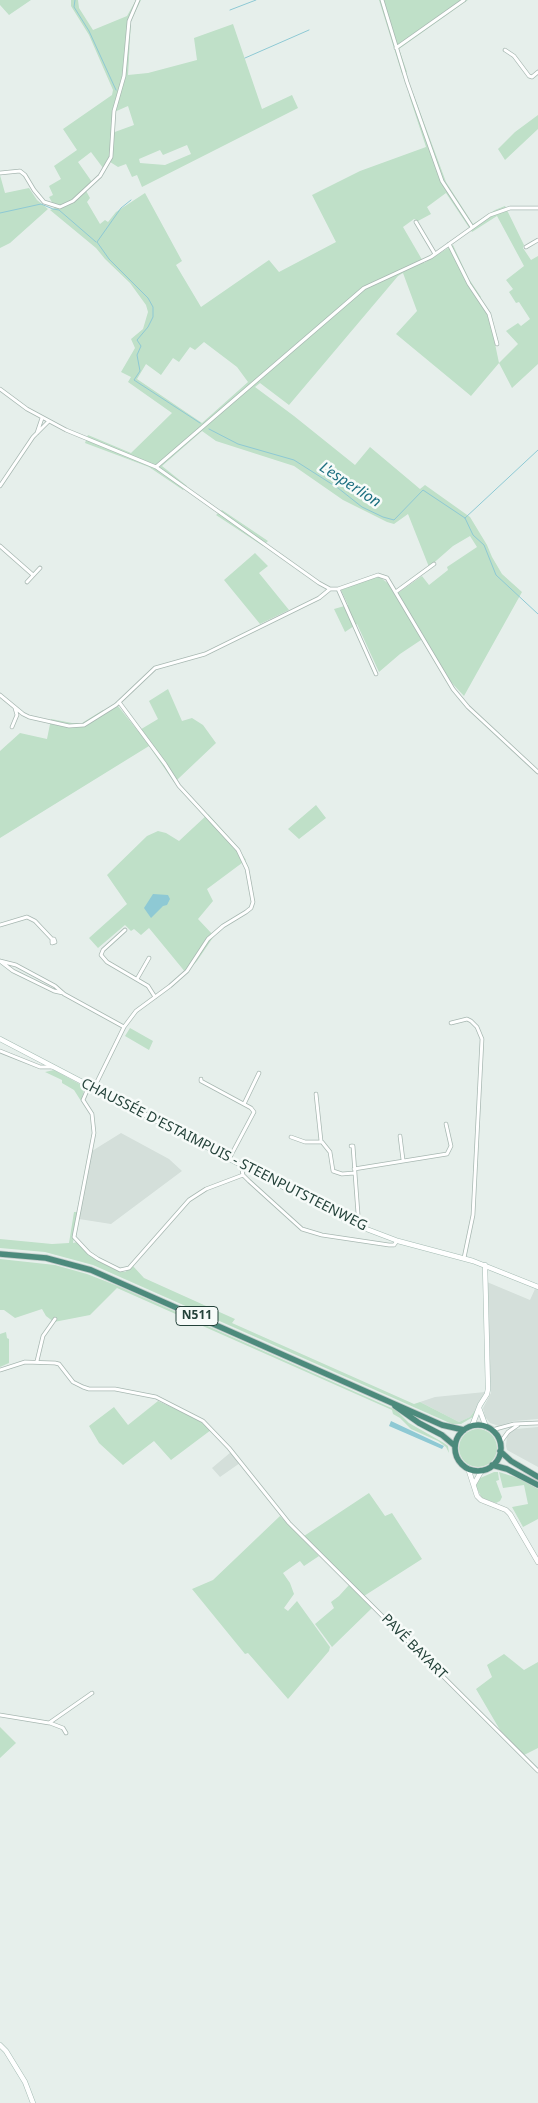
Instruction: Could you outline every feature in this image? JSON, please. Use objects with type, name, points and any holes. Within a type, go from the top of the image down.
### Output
[{"type":"highway","name":"N511","points":[[0,1254],[46,1258],[91,1270],[442,1425],[464,1430]]},
{"type":"highway","name":"N511","points":[[387,1400],[419,1423],[442,1435],[455,1446],[458,1459],[468,1468]]},
{"type":"highway","points":[[455,1446],[459,1434],[472,1426],[486,1427],[492,1430],[500,1443],[500,1451],[492,1465],[482,1470],[468,1468]]},
{"type":"highway","points":[[500,1451],[511,1461],[538,1477]]},
{"type":"highway","points":[[492,1465],[507,1469],[538,1485]]},
{"type":"main road","name":"CHAUSSÉE D'ESTAIMPUIS - STEENPUTSTEENWEG","points":[[0,1039],[356,1225],[398,1241],[486,1265],[538,1287]]},
{"type":"main road","points":[[472,1426],[488,1389],[486,1265]]},
{"type":"main road","points":[[479,1408],[486,1427]]},
{"type":"main road","points":[[468,1468],[474,1492],[481,1500],[506,1510],[510,1514],[538,1562]]},
{"type":"main road","points":[[474,1486],[482,1470]]},
{"type":"main road","points":[[0,2046],[6,2051],[25,2082],[33,2103]]},
{"type":"street","points":[[0,173],[20,172],[44,202],[60,207],[73,201],[100,176],[111,157],[114,111],[124,76],[129,22],[138,0]]},
{"type":"street","points":[[382,0],[396,48],[442,181],[472,227]]},
{"type":"street","points":[[396,48],[464,0]]},
{"type":"street","points":[[505,50],[514,56],[529,76],[532,77],[538,72]]},
{"type":"street","points":[[156,467],[352,296],[364,288],[435,254],[490,215],[510,208],[538,208]]},
{"type":"street","points":[[416,222],[435,254]]},
{"type":"street","points":[[526,247],[538,240]]},
{"type":"street","points":[[449,244],[469,284],[489,314],[497,344]]},
{"type":"street","points":[[0,389],[42,418],[156,467],[318,583],[330,589],[338,589],[378,575],[387,578],[453,689],[468,707],[538,772]]},
{"type":"street","points":[[0,486],[37,433],[42,418]]},
{"type":"street","points":[[37,433],[49,421]]},
{"type":"street","points":[[0,546],[33,575]]},
{"type":"street","points":[[397,592],[434,564]]},
{"type":"street","points":[[27,582],[40,568]]},
{"type":"street","points":[[0,695],[29,717],[77,726],[84,725],[119,702],[155,668],[205,654],[319,598],[330,589]]},
{"type":"street","points":[[338,589],[376,674]]},
{"type":"street","points":[[119,702],[179,786],[238,850],[247,869],[253,896],[251,908],[214,933],[187,971],[136,1011],[124,1027],[83,1100],[92,1114],[94,1133],[74,1237],[98,1260],[120,1270],[129,1268],[189,1200],[206,1189],[243,1175]]},
{"type":"street","points":[[12,727],[17,716],[14,707]]},
{"type":"street","points":[[0,926],[26,917],[35,921],[52,939]]},
{"type":"street","points":[[124,930],[103,950],[101,955],[107,962],[148,986],[156,997]]},
{"type":"street","points":[[137,979],[149,958]]},
{"type":"street","points":[[0,961],[13,971],[64,994],[124,1027]]},
{"type":"street","points":[[0,961],[16,965],[55,986],[64,994]]},
{"type":"street","points":[[451,1023],[467,1019],[472,1021],[478,1027],[482,1039],[472,1215],[464,1258]]},
{"type":"street","points":[[0,1051],[40,1068],[54,1067]]},
{"type":"street","points":[[244,1104],[259,1073]]},
{"type":"street","points":[[201,1079],[200,1081],[244,1104],[254,1112],[229,1159]]},
{"type":"street","points":[[316,1094],[321,1141],[330,1152],[333,1171],[342,1174],[404,1160],[447,1154],[451,1146],[446,1124]]},
{"type":"street","points":[[400,1136],[404,1160]]},
{"type":"street","points":[[291,1137],[305,1142],[321,1141]]},
{"type":"street","points":[[351,1146],[353,1146],[358,1214],[356,1225]]},
{"type":"street","points":[[241,1165],[243,1175],[302,1229],[322,1235],[389,1245],[394,1245],[398,1241]]},
{"type":"street","points":[[0,1370],[15,1364],[36,1361],[43,1336],[55,1319]]},
{"type":"street","name":"PAVÉ BAYART","points":[[36,1361],[59,1364],[73,1382],[83,1388],[115,1388],[156,1397],[195,1416],[211,1428],[289,1523],[538,1771]]},
{"type":"street","points":[[492,1430],[514,1424],[538,1424]]},
{"type":"street","points":[[500,1443],[508,1432],[518,1425]]},
{"type":"street","points":[[49,1722],[92,1693]]},
{"type":"street","points":[[0,1715],[49,1722],[63,1728],[66,1733]]},
{"type":"shaded area","points":[[121,1133],[169,1159],[182,1171],[111,1224],[79,1219],[92,1151]]},
{"type":"shaded area","points":[[487,1282],[530,1300],[535,1289],[538,1290],[538,1419],[514,1421],[499,1426],[490,1423],[485,1417],[483,1408],[491,1393]]},
{"type":"shaded area","points":[[485,1392],[470,1417],[459,1422],[420,1402],[435,1397]]},
{"type":"shaded area","points":[[538,1427],[538,1467],[507,1450],[506,1446],[507,1435],[511,1431]]},
{"type":"shaded area","points":[[231,1452],[240,1463],[220,1477],[212,1468]]},
{"type":"green space","points":[[0,0],[31,0],[9,15],[0,5]]},
{"type":"green space","points":[[71,0],[78,0],[79,8],[93,30],[127,16],[136,0],[141,0],[131,21],[128,75],[148,73],[197,60],[194,38],[233,24],[262,109],[292,95],[298,108],[142,187],[137,175],[132,177],[126,164],[118,167],[107,160],[103,168],[91,152],[78,162],[92,182],[85,189],[90,198],[87,202],[100,224],[105,220],[108,222],[116,212],[145,193],[182,261],[176,265],[201,307],[269,260],[279,272],[336,242],[312,195],[360,171],[426,147],[409,95],[413,93],[446,182],[473,224],[505,206],[524,245],[523,248],[531,260],[538,256],[538,364],[512,388],[499,363],[471,396],[396,334],[417,311],[403,273],[398,276],[289,405],[260,383],[255,387],[355,465],[370,447],[420,489],[425,485],[470,517],[502,574],[522,592],[464,696],[450,681],[424,638],[400,654],[379,672],[357,624],[345,632],[334,609],[348,605],[341,590],[372,578],[380,577],[390,585],[395,595],[422,576],[429,585],[448,570],[447,567],[477,547],[470,536],[453,546],[429,567],[408,514],[394,524],[387,522],[343,500],[294,466],[216,441],[202,431],[162,466],[187,486],[183,490],[149,467],[85,443],[88,435],[131,453],[172,413],[128,382],[131,377],[121,372],[135,348],[131,339],[143,329],[148,312],[146,305],[130,283],[96,248],[50,210],[55,208],[49,197],[53,195],[49,186],[61,179],[54,166],[77,150],[63,129],[112,95],[113,90],[89,35],[71,6]],"holes":[[[128,106],[134,125],[112,133],[112,113]],[[187,145],[191,154],[165,165],[140,163],[139,159],[160,150],[163,155]],[[446,193],[472,232],[497,216],[524,266],[506,280],[513,289],[509,292],[516,303],[519,302],[530,319],[521,326],[518,323],[506,331],[518,344],[499,363],[489,315],[478,299],[481,297],[469,279],[453,245],[424,263],[403,227],[414,219],[418,221],[431,214],[427,207]],[[204,342],[237,367],[248,382],[202,423],[137,379],[146,364],[161,375],[173,358],[179,362],[190,347],[195,350]]]},
{"type":"green space","points":[[379,0],[468,0],[399,49],[407,72],[402,74]]},
{"type":"green space","points":[[538,115],[538,129],[505,160],[498,149],[515,132]]},
{"type":"green space","points":[[0,175],[5,193],[29,188],[37,200],[48,209],[10,243],[0,248]]},
{"type":"green space","points":[[222,510],[268,541],[263,546],[216,515]]},
{"type":"green space","points":[[255,553],[268,566],[259,573],[289,610],[260,624],[224,580]]},
{"type":"green space","points":[[168,689],[182,721],[192,718],[203,725],[216,743],[178,779],[174,782],[149,746],[0,838],[0,751],[20,733],[47,739],[51,719],[82,723],[103,710],[106,713],[118,706],[138,731],[158,719],[149,701]]},
{"type":"green space","points":[[316,805],[326,818],[299,839],[288,829]]},
{"type":"green space","points":[[208,814],[235,844],[246,860],[207,889],[213,901],[198,919],[214,936],[197,961],[186,973],[149,928],[141,935],[134,929],[131,931],[125,925],[98,948],[89,938],[127,904],[107,875],[147,836],[158,831],[166,833],[179,841]]},
{"type":"green space","points":[[130,1028],[153,1041],[149,1050],[125,1036]]},
{"type":"green space","points":[[54,1070],[85,1087],[81,1101],[74,1090],[62,1083],[62,1080],[45,1072]]},
{"type":"green space","points":[[74,1212],[78,1212],[73,1243],[77,1242],[96,1260],[118,1271],[125,1272],[133,1266],[144,1278],[235,1319],[232,1323],[414,1404],[420,1402],[459,1422],[470,1417],[476,1409],[473,1417],[461,1424],[452,1424],[93,1265],[45,1252],[0,1248],[0,1239],[52,1244],[69,1243]]},
{"type":"green space","points":[[0,1259],[55,1265],[87,1274],[118,1286],[396,1410],[409,1423],[448,1446],[449,1453],[446,1447],[438,1441],[411,1429],[393,1414],[392,1410],[117,1288],[90,1315],[54,1322],[46,1316],[42,1309],[15,1318],[4,1310],[0,1310]]},
{"type":"green space","points":[[6,1332],[9,1339],[9,1363],[0,1367],[0,1334]]},
{"type":"green space","points":[[158,1401],[197,1419],[211,1430],[171,1460],[154,1441],[123,1465],[99,1443],[89,1426],[114,1407],[128,1425]]},
{"type":"green space","points":[[478,1429],[492,1434],[497,1448],[492,1462],[478,1467],[464,1462],[459,1448],[464,1434]]},
{"type":"green space","points":[[498,1472],[499,1480],[496,1481],[502,1497],[496,1503],[482,1498],[476,1487],[478,1479]]},
{"type":"green space","points":[[499,1472],[518,1478],[538,1489],[538,1519],[523,1527],[512,1507],[528,1504],[524,1485],[503,1488]]},
{"type":"green space","points":[[369,1493],[385,1516],[392,1513],[422,1559],[364,1596],[304,1536]]},
{"type":"green space","points":[[280,1516],[319,1556],[304,1566],[300,1561],[283,1573],[290,1583],[294,1594],[284,1608],[288,1611],[297,1601],[330,1647],[329,1651],[288,1699],[248,1653],[245,1654],[192,1589],[213,1580]]},
{"type":"green space","points":[[349,1585],[372,1608],[332,1647],[315,1624],[334,1608],[331,1602]]},
{"type":"green space","points":[[504,1654],[524,1670],[538,1662],[538,1748],[524,1755],[500,1730],[476,1689],[492,1677],[487,1665]]},
{"type":"green space","points":[[0,1727],[16,1743],[0,1758]]},
{"type":"water","points":[[153,894],[168,895],[170,899],[167,905],[163,906],[151,918],[144,908]]},
{"type":"water","points":[[391,1421],[444,1446],[442,1449],[389,1426]]},
{"type":"waterway","name":"L'esperlion","points":[[75,0],[74,7],[89,31],[116,90]]},
{"type":"waterway","points":[[230,10],[256,0]]},
{"type":"waterway","points":[[245,58],[309,30]]},
{"type":"waterway","name":"L'esperlion","points":[[131,200],[121,208],[97,242],[109,259],[148,298],[153,307],[153,317],[148,327],[137,340],[141,346],[137,355],[140,371],[134,380],[200,423]]},
{"type":"waterway","points":[[0,213],[41,204],[59,210],[96,242]]},
{"type":"waterway","name":"L'esperlion","points":[[209,429],[238,444],[294,460],[338,488],[362,507],[383,517],[394,520],[423,490],[465,518],[473,535],[484,545],[496,575],[538,614]]},
{"type":"waterway","points":[[465,518],[538,450]]}]
